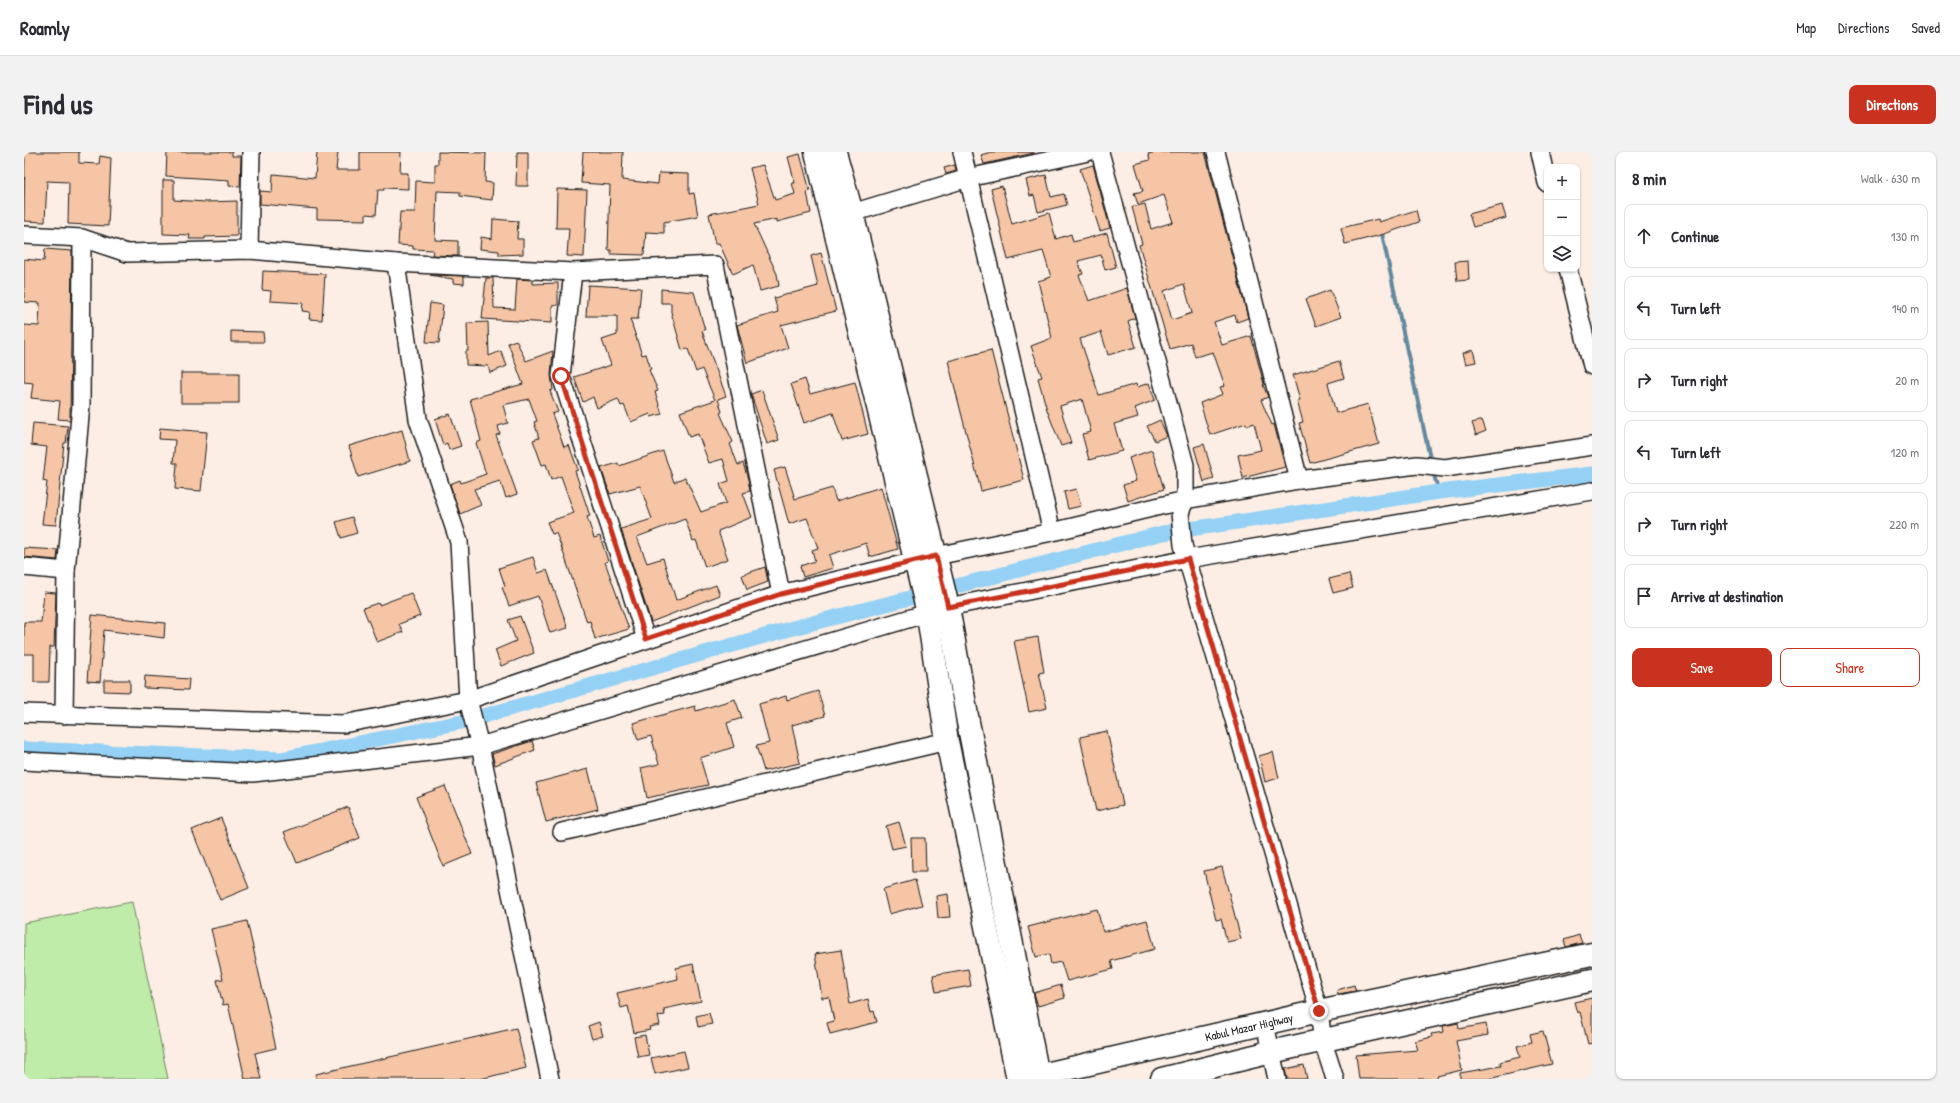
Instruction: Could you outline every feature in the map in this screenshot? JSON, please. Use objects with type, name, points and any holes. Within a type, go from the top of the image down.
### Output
[{"type":"main road","points":[[816,152],[914,563],[936,607],[968,722],[1027,1078]]},
{"type":"main road","points":[[835,152],[852,213],[936,557],[936,607],[947,741],[1027,1078]]},
{"type":"main road","name":"Kabul Mazar Highway","points":[[1027,1078],[1319,1011],[1592,954]]},
{"type":"main road","points":[[1162,1079],[1270,1052],[1323,1042],[1592,980]]},
{"type":"street","points":[[249,250],[251,152]]},
{"type":"street","points":[[962,152],[1052,532]]},
{"type":"street","points":[[852,213],[968,178],[1088,152]]},
{"type":"street","points":[[1100,152],[1185,465],[1182,507],[1185,552],[1319,1011],[1323,1042],[1335,1079]]},
{"type":"street","points":[[1216,152],[1299,480]]},
{"type":"street","points":[[1540,152],[1544,169]]},
{"type":"street","points":[[24,235],[82,238],[127,253],[249,250],[396,263],[573,272],[715,265],[781,594]]},
{"type":"street","points":[[64,715],[66,571],[81,405],[82,238]]},
{"type":"street","points":[[396,263],[418,419],[459,542],[469,704],[478,738],[550,1079]]},
{"type":"street","points":[[573,272],[561,376],[646,639]]},
{"type":"street","points":[[1569,272],[1592,366]]},
{"type":"street","points":[[24,713],[343,724],[469,704],[646,639],[781,594],[936,557],[1052,532],[1182,507],[1299,480],[1417,465],[1445,468],[1592,446]]},
{"type":"street","points":[[24,761],[253,773],[478,738],[936,607],[1185,552],[1592,491]]},
{"type":"street","points":[[24,567],[66,571]]},
{"type":"street","points":[[562,832],[947,741]]},
{"type":"street","points":[[1265,1024],[1277,1079]]},
{"type":"green space","points":[[132,902],[168,1079],[24,1079],[24,923]]},
{"type":"building","points":[[25,152],[79,152],[79,163],[99,164],[100,156],[111,158],[108,226],[68,224],[69,182],[47,181],[45,222],[24,221]]},
{"type":"building","points":[[167,152],[232,152],[232,156],[241,156],[240,187],[229,186],[229,180],[166,176]]},
{"type":"building","points":[[317,152],[338,152],[336,170],[360,170],[360,152],[401,152],[400,173],[408,173],[408,189],[384,188],[384,190],[378,190],[376,215],[366,214],[366,220],[317,219],[317,209],[260,204],[260,191],[272,192],[273,174],[315,178]]},
{"type":"building","points":[[438,152],[486,153],[485,182],[493,183],[492,200],[460,196],[460,192],[437,191],[435,240],[458,241],[458,256],[432,255],[433,250],[413,249],[413,246],[398,245],[400,212],[415,212],[416,181],[435,182],[435,164],[438,164]]},
{"type":"building","points":[[517,152],[528,152],[528,186],[516,186]]},
{"type":"building","points":[[583,152],[623,152],[622,180],[658,184],[659,173],[689,174],[689,194],[694,193],[698,216],[664,222],[664,233],[646,232],[644,255],[611,254],[611,250],[608,250],[610,185],[581,183]]},
{"type":"building","points":[[991,152],[1034,153],[984,164],[981,155]]},
{"type":"building","points":[[1157,152],[1205,152],[1248,318],[1237,322],[1235,315],[1214,322],[1222,345],[1251,336],[1264,384],[1263,385],[1268,397],[1261,400],[1272,425],[1274,424],[1285,467],[1243,478],[1238,455],[1261,450],[1254,423],[1247,426],[1246,423],[1210,435],[1200,403],[1223,394],[1220,387],[1225,386],[1213,352],[1195,357],[1191,343],[1170,349],[1139,245],[1142,244],[1132,207],[1145,204],[1151,229],[1173,222],[1164,195],[1138,204],[1134,193],[1143,191],[1135,164],[1150,160],[1148,154]],"holes":[[[1184,284],[1192,313],[1172,320],[1164,291]]]},
{"type":"building","points":[[800,154],[810,191],[807,192],[811,213],[777,222],[777,219],[754,224],[777,274],[779,286],[760,291],[753,265],[733,274],[719,243],[715,244],[709,214],[759,204],[750,168],[763,165],[775,200],[795,194],[792,183],[795,183],[788,157]]},
{"type":"building","points":[[955,165],[956,171],[946,174],[944,168]]},
{"type":"building","points":[[1093,165],[1110,228],[1100,231],[1080,169]]},
{"type":"building","points":[[1046,175],[1051,197],[1064,194],[1067,205],[1038,212],[1034,195],[1030,196],[1026,180]]},
{"type":"building","points":[[163,180],[174,180],[174,200],[206,202],[237,201],[237,236],[189,239],[190,235],[163,234]]},
{"type":"building","points":[[1002,186],[1012,224],[1049,213],[1056,239],[1071,234],[1073,242],[1107,233],[1116,267],[1105,270],[1101,255],[1078,261],[1083,274],[1079,275],[1089,301],[1127,288],[1135,318],[1128,321],[1136,347],[1108,355],[1101,332],[1080,339],[1099,395],[1136,384],[1137,387],[1149,383],[1155,400],[1135,408],[1138,417],[1114,424],[1122,451],[1089,460],[1082,434],[1091,432],[1082,399],[1060,406],[1071,443],[1061,446],[1047,410],[1038,378],[1042,377],[1031,346],[1052,338],[1038,281],[1051,277],[1043,251],[1008,260],[991,189]]},
{"type":"building","points":[[557,189],[587,190],[584,257],[567,256],[569,228],[556,228]]},
{"type":"building","points":[[1502,205],[1506,218],[1473,227],[1469,214]]},
{"type":"building","points":[[1416,210],[1419,222],[1381,235],[1345,244],[1341,228],[1378,219],[1379,222]]},
{"type":"building","points":[[493,219],[518,221],[517,239],[523,239],[523,254],[499,255],[499,251],[480,249],[481,237],[492,239]]},
{"type":"building","points":[[45,249],[72,251],[70,420],[58,419],[60,401],[31,398],[33,383],[24,382],[24,325],[39,326],[40,303],[24,302],[24,259],[44,261]]},
{"type":"building","points":[[821,253],[836,311],[781,325],[788,348],[747,363],[737,325],[778,312],[774,298],[818,286],[811,256]]},
{"type":"building","points":[[1468,261],[1469,280],[1457,281],[1455,262]]},
{"type":"building","points":[[263,271],[325,274],[322,320],[309,319],[310,312],[302,311],[303,303],[270,301],[271,291],[262,290]]},
{"type":"building","points":[[430,275],[464,276],[464,284],[453,283],[453,279]]},
{"type":"building","points":[[486,278],[493,278],[494,308],[515,309],[517,279],[533,280],[533,284],[558,283],[558,305],[552,306],[552,323],[482,319]]},
{"type":"building","points":[[588,285],[641,288],[638,319],[630,319],[642,355],[646,354],[651,369],[649,370],[658,391],[655,392],[662,414],[651,417],[650,414],[631,422],[624,405],[621,406],[618,399],[597,408],[593,397],[583,402],[574,377],[611,365],[602,340],[617,335],[617,316],[586,316]]},
{"type":"building","points":[[661,289],[694,292],[705,330],[702,331],[726,396],[718,399],[722,412],[720,413],[733,442],[730,444],[738,465],[743,463],[748,479],[750,491],[743,493],[752,517],[718,531],[728,559],[705,567],[696,540],[693,541],[685,519],[637,537],[647,563],[663,558],[676,600],[716,585],[720,595],[651,622],[621,529],[652,519],[640,486],[610,494],[601,468],[618,463],[619,466],[663,451],[674,482],[685,477],[701,512],[726,503],[720,484],[729,481],[723,459],[709,463],[698,434],[689,437],[680,412],[715,400],[702,369],[696,372],[688,349],[682,350],[671,312],[671,303],[661,303]]},
{"type":"building","points":[[1330,290],[1341,317],[1316,326],[1306,299]]},
{"type":"building","points":[[430,303],[443,305],[439,343],[426,342]]},
{"type":"building","points":[[488,322],[489,356],[501,351],[507,366],[490,373],[488,366],[466,365],[466,351],[468,351],[467,323]]},
{"type":"building","points":[[231,331],[263,332],[264,342],[231,342]]},
{"type":"building","points":[[516,340],[526,361],[553,351],[551,375],[553,390],[550,391],[558,412],[552,414],[564,447],[569,445],[578,470],[575,471],[590,516],[587,517],[594,538],[600,536],[608,561],[605,562],[629,629],[595,639],[590,621],[587,622],[556,533],[552,534],[547,522],[574,513],[561,476],[551,480],[546,464],[542,465],[533,440],[539,438],[534,422],[537,421],[529,399],[503,405],[508,423],[498,426],[500,434],[496,435],[517,494],[506,498],[500,481],[474,489],[481,505],[460,514],[450,484],[460,480],[461,483],[486,474],[476,443],[481,441],[470,399],[523,384],[508,343]]},
{"type":"building","points":[[991,350],[1024,480],[981,491],[948,361]]},
{"type":"building","points":[[1473,350],[1476,362],[1466,364],[1463,353]]},
{"type":"building","points":[[1339,361],[1344,378],[1328,383],[1336,413],[1368,404],[1379,444],[1310,463],[1299,423],[1303,422],[1297,401],[1300,400],[1293,375]]},
{"type":"building","points":[[181,373],[239,373],[239,403],[181,403]]},
{"type":"building","points":[[805,379],[810,394],[855,382],[868,434],[842,441],[833,413],[804,423],[791,384]]},
{"type":"building","points":[[762,390],[779,440],[767,444],[751,394]]},
{"type":"building","points":[[450,414],[461,446],[449,450],[447,443],[443,445],[435,419]]},
{"type":"building","points":[[1160,420],[1167,436],[1155,441],[1147,426]]},
{"type":"building","points":[[1482,420],[1486,431],[1476,435],[1472,423]]},
{"type":"building","points":[[33,423],[68,426],[66,443],[64,443],[56,525],[42,524],[47,482],[43,481],[47,447],[31,445]]},
{"type":"building","points":[[160,428],[207,432],[201,491],[175,489],[177,463],[173,463],[175,440],[159,439]]},
{"type":"building","points":[[402,430],[410,461],[358,477],[349,446]]},
{"type":"building","points":[[1204,444],[1214,479],[1204,482],[1194,447]]},
{"type":"building","points":[[1152,450],[1164,489],[1128,501],[1123,485],[1136,481],[1129,458]]},
{"type":"building","points":[[785,467],[795,499],[832,488],[836,501],[881,487],[898,549],[870,557],[866,543],[829,555],[833,568],[803,577],[800,566],[815,561],[812,550],[818,548],[807,518],[789,524],[774,470]]},
{"type":"building","points":[[1076,489],[1081,506],[1068,509],[1064,492]]},
{"type":"building","points":[[352,517],[357,533],[341,538],[336,522]]},
{"type":"building","points":[[24,548],[58,550],[57,560],[24,557]]},
{"type":"building","points":[[533,557],[538,573],[547,570],[568,628],[550,633],[538,596],[509,606],[502,587],[505,586],[499,568]]},
{"type":"building","points":[[765,567],[768,582],[747,590],[742,575]]},
{"type":"building","points":[[1349,574],[1353,588],[1333,593],[1329,579]]},
{"type":"building","points":[[44,592],[56,593],[54,647],[50,647],[49,682],[34,682],[34,654],[24,654],[24,622],[41,622]]},
{"type":"building","points":[[411,593],[420,616],[399,624],[403,632],[377,642],[363,608],[378,603],[379,605]]},
{"type":"building","points":[[92,615],[165,623],[164,638],[104,630],[100,682],[87,681]]},
{"type":"building","points":[[520,616],[534,653],[501,666],[495,650],[516,641],[508,620]]},
{"type":"building","points":[[1038,637],[1044,672],[1039,673],[1047,708],[1029,712],[1014,641]]},
{"type":"building","points":[[145,676],[189,679],[188,690],[144,688]]},
{"type":"building","points":[[104,680],[130,680],[130,692],[104,691]]},
{"type":"building","points":[[818,691],[825,716],[792,725],[800,763],[764,771],[756,746],[769,743],[759,704],[786,696],[787,700]]},
{"type":"building","points":[[735,699],[742,718],[727,723],[734,747],[700,758],[708,785],[647,798],[641,768],[659,764],[651,736],[638,740],[633,723],[695,706],[696,711]]},
{"type":"building","points":[[1107,731],[1123,805],[1096,811],[1080,737]]},
{"type":"building","points":[[532,741],[535,750],[495,765],[492,754]]},
{"type":"building","points":[[1273,752],[1279,778],[1265,782],[1259,756]]},
{"type":"building","points":[[588,769],[598,809],[546,822],[536,783]]},
{"type":"building","points":[[445,786],[472,854],[443,866],[416,797]]},
{"type":"building","points":[[348,807],[360,838],[297,863],[284,832]]},
{"type":"building","points":[[221,818],[249,888],[220,900],[192,830]]},
{"type":"building","points":[[899,822],[906,846],[892,849],[886,826]]},
{"type":"building","points":[[911,838],[925,838],[926,872],[912,872]]},
{"type":"building","points":[[1222,867],[1241,939],[1227,942],[1221,919],[1216,920],[1204,871]]},
{"type":"building","points":[[915,880],[922,905],[889,914],[883,889]]},
{"type":"building","points":[[948,894],[950,917],[938,918],[936,896]]},
{"type":"building","points":[[1097,909],[1103,932],[1147,920],[1155,949],[1111,961],[1113,969],[1067,981],[1061,962],[1051,964],[1049,954],[1036,957],[1028,927]]},
{"type":"building","points":[[247,921],[276,1048],[255,1053],[261,1079],[245,1079],[228,1004],[223,1005],[217,980],[223,979],[211,929]]},
{"type":"building","points":[[1579,935],[1582,943],[1566,947],[1564,940]]},
{"type":"building","points":[[841,950],[850,1004],[868,999],[871,1012],[874,1011],[877,1022],[830,1034],[827,1023],[834,1021],[829,997],[822,998],[815,954]]},
{"type":"building","points":[[693,964],[701,1001],[664,1009],[665,1015],[658,1016],[660,1025],[649,1027],[650,1030],[634,1033],[628,1006],[621,1008],[617,993],[678,979],[676,968]]},
{"type":"building","points":[[968,969],[971,986],[936,992],[933,975]]},
{"type":"building","points":[[1061,985],[1065,998],[1038,1006],[1034,993]]},
{"type":"building","points":[[1354,985],[1356,991],[1338,994],[1337,990]]},
{"type":"building","points":[[1592,998],[1592,1043],[1588,1044],[1580,1012],[1577,1013],[1574,1002]]},
{"type":"building","points":[[709,1013],[712,1024],[698,1027],[696,1016]]},
{"type":"building","points":[[599,1022],[603,1036],[592,1039],[588,1026]]},
{"type":"building","points":[[1458,1023],[1459,1029],[1486,1024],[1488,1035],[1456,1041],[1462,1070],[1437,1076],[1438,1079],[1359,1079],[1356,1055],[1418,1050],[1415,1041],[1432,1037],[1431,1034],[1444,1032],[1443,1026]]},
{"type":"building","points":[[516,1028],[526,1068],[480,1079],[316,1079],[316,1074]]},
{"type":"building","points":[[1543,1031],[1552,1064],[1488,1079],[1460,1079],[1460,1073],[1501,1066],[1500,1062],[1520,1057],[1517,1046],[1532,1042],[1530,1034]]},
{"type":"building","points":[[645,1035],[649,1055],[638,1057],[634,1037]]},
{"type":"building","points":[[684,1051],[688,1067],[655,1074],[651,1058]]},
{"type":"building","points":[[1304,1065],[1307,1079],[1287,1079],[1285,1069]]},
{"type":"waterway","points":[[1381,229],[1431,463]]},
{"type":"waterway","points":[[1433,472],[1439,492]]},
{"type":"waterway","points":[[24,749],[281,759],[466,721],[793,628],[1163,533],[1439,492],[1592,474]]},
{"type":"route","points":[[561,376],[646,639],[781,594],[936,556],[948,607],[1188,559],[1319,1011]]}]
